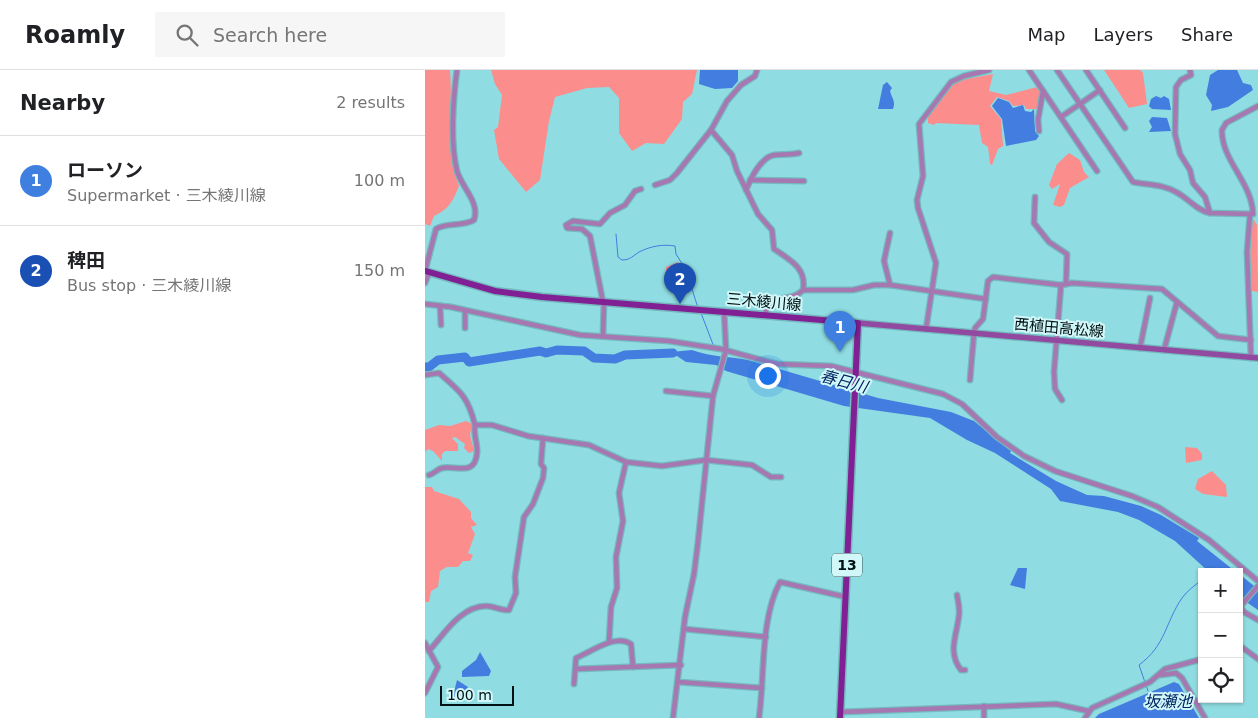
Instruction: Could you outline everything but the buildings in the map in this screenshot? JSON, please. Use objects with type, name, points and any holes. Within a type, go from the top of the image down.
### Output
[{"type":"main road","name":"三木綾川線","points":[[427,272],[495,291],[858,323]]},
{"type":"main road","name":"西植田高松線","points":[[858,323],[1258,358]]},
{"type":"main road","name":"13","points":[[841,715],[858,323]]},
{"type":"street","points":[[425,283],[435,229],[440,226],[467,224],[474,220],[477,213],[475,205],[459,176],[455,160],[457,70]]},
{"type":"street","points":[[655,185],[670,180],[677,173],[711,130],[727,101],[741,85],[755,76],[757,70]]},
{"type":"street","points":[[926,329],[936,263],[917,200],[923,176],[919,124],[951,82],[964,76],[989,70]]},
{"type":"street","points":[[1029,70],[1097,171]]},
{"type":"street","points":[[1057,70],[1133,182],[1165,186],[1177,192],[1205,212],[1250,214]]},
{"type":"street","points":[[1086,70],[1125,128]]},
{"type":"street","points":[[1190,70],[1191,75],[1181,80],[1176,87],[1175,134],[1180,154],[1190,170],[1193,183],[1205,197],[1210,213]]},
{"type":"street","points":[[1061,117],[1100,90]]},
{"type":"street","points":[[1039,131],[1038,120],[1043,91]]},
{"type":"street","points":[[1251,358],[1247,252],[1250,214],[1253,214],[1253,206],[1239,172],[1225,149],[1222,130],[1226,122],[1258,106]]},
{"type":"street","points":[[711,130],[732,155],[758,214],[772,230],[774,249],[796,264],[802,272],[803,290]]},
{"type":"street","points":[[746,190],[767,158],[773,155],[799,153]]},
{"type":"street","points":[[751,180],[804,181]]},
{"type":"street","points":[[603,336],[603,302],[590,236],[581,229],[567,228],[567,225],[573,221],[601,224],[615,210],[625,205],[635,191],[641,189]]},
{"type":"street","points":[[1035,197],[1034,223],[1049,242],[1067,254],[1055,340],[1055,388],[1062,400]]},
{"type":"street","points":[[891,233],[884,261],[891,285]]},
{"type":"street","points":[[970,380],[975,328],[983,319],[988,281],[993,276],[1064,284],[1162,289],[1219,336],[1251,340]]},
{"type":"street","points":[[765,314],[767,307],[777,299],[792,297],[803,290],[853,290],[874,285],[931,290],[986,299]]},
{"type":"street","points":[[1140,348],[1151,298]]},
{"type":"street","points":[[1164,350],[1177,302]]},
{"type":"street","points":[[425,304],[569,333],[669,341],[777,364],[798,366],[820,365],[930,390],[955,399],[997,437],[1025,456],[1076,479],[1132,496],[1158,507],[1209,540],[1258,581]]},
{"type":"street","points":[[440,306],[441,325]]},
{"type":"street","points":[[465,311],[465,328]]},
{"type":"street","points":[[673,718],[681,665],[684,628],[695,574],[713,396],[726,352],[724,311]]},
{"type":"street","points":[[425,375],[439,373],[460,391],[469,404],[475,426],[473,436],[478,451],[471,466],[466,470],[439,469],[429,476]]},
{"type":"street","points":[[666,391],[713,396]]},
{"type":"street","points":[[475,426],[492,425],[528,436],[589,445],[626,462],[663,466],[706,460],[752,465],[771,478],[781,477]]},
{"type":"street","points":[[429,651],[460,616],[471,610],[486,606],[509,610],[516,593],[515,577],[523,517],[533,504],[543,478],[544,468],[541,464],[543,438]]},
{"type":"street","points":[[609,642],[611,607],[616,593],[616,558],[623,521],[619,493],[626,462]]},
{"type":"street","points":[[759,718],[766,637],[773,592],[780,582],[846,597]]},
{"type":"street","points":[[1243,603],[1258,586]]},
{"type":"street","points":[[957,595],[959,615],[955,633],[954,658],[961,670],[965,670]]},
{"type":"street","points":[[1243,610],[1258,620]]},
{"type":"street","points":[[684,628],[766,637]]},
{"type":"street","points":[[575,684],[576,658],[594,651],[609,642],[629,642],[631,644],[633,667]]},
{"type":"street","points":[[425,643],[438,667],[425,693]]},
{"type":"street","points":[[1243,648],[1258,659]]},
{"type":"street","points":[[841,715],[984,706],[1056,704],[1088,711],[1147,683],[1174,664],[1198,660]]},
{"type":"street","points":[[576,669],[681,665]]},
{"type":"street","points":[[1157,676],[1176,673],[1182,678],[1205,718]]},
{"type":"street","points":[[678,682],[762,688]]},
{"type":"street","points":[[984,706],[984,718]]},
{"type":"street","points":[[1085,718],[1088,711]]},
{"type":"shaded area","points":[[425,70],[450,70],[451,143],[459,186],[450,204],[434,216],[430,226],[425,224]]},
{"type":"shaded area","points":[[491,70],[697,70],[692,94],[683,102],[682,119],[664,144],[646,143],[632,151],[619,133],[619,98],[609,87],[587,88],[555,97],[549,121],[540,180],[526,192],[499,159],[494,130],[498,127],[502,95],[495,84]]},
{"type":"shaded area","points":[[1104,70],[1140,70],[1143,73],[1147,104],[1129,108]]},
{"type":"shaded area","points":[[993,74],[989,91],[1006,95],[1037,87],[1041,94],[1038,109],[1026,109],[1024,105],[1013,106],[1009,101],[997,97],[990,106],[1001,119],[1003,146],[998,149],[992,165],[990,164],[988,147],[982,143],[979,125],[936,123],[934,125],[928,123],[928,113],[956,81]]},
{"type":"shaded area","points":[[1069,153],[1080,160],[1084,172],[1089,177],[1070,188],[1064,205],[1060,207],[1053,205],[1060,184],[1052,189],[1049,185],[1057,164]]},
{"type":"shaded area","points":[[1252,217],[1257,225],[1258,292],[1252,291],[1250,256]]},
{"type":"shaded area","points":[[678,262],[685,271],[687,283],[679,282],[666,271],[666,267]]},
{"type":"shaded area","points":[[466,421],[472,424],[470,435],[474,451],[469,453],[464,448],[465,444],[455,437],[452,438],[458,444],[458,451],[445,451],[442,454],[442,461],[433,451],[428,449],[425,452],[425,430],[439,425],[450,426]]},
{"type":"shaded area","points":[[1185,447],[1197,448],[1202,454],[1202,460],[1186,463]]},
{"type":"shaded area","points":[[1212,471],[1226,485],[1227,497],[1203,494],[1195,489],[1198,479]]},
{"type":"shaded area","points":[[425,487],[432,487],[434,491],[459,499],[471,512],[471,518],[477,525],[471,527],[475,534],[468,553],[473,555],[470,561],[463,561],[458,567],[447,567],[440,571],[438,587],[431,591],[429,602],[425,602]]},
{"type":"water","points":[[700,70],[738,70],[738,81],[732,88],[715,89],[699,84]]},
{"type":"water","points":[[1218,70],[1237,70],[1243,83],[1251,85],[1253,90],[1228,107],[1211,111],[1212,105],[1206,95],[1210,75]]},
{"type":"water","points":[[887,82],[892,88],[890,91],[894,102],[893,109],[878,109],[883,85]]},
{"type":"water","points":[[1156,96],[1161,98],[1164,96],[1169,99],[1171,110],[1152,109],[1149,106],[1151,99]]},
{"type":"water","points":[[998,98],[1009,102],[1013,108],[1023,105],[1025,111],[1031,112],[1034,109],[1035,131],[1039,136],[1036,140],[1006,146],[1002,119],[992,106]]},
{"type":"water","points":[[1152,117],[1167,118],[1171,131],[1149,132],[1152,127],[1149,121]]},
{"type":"water","points":[[692,350],[748,360],[878,398],[951,412],[974,421],[1011,451],[1010,453],[1056,481],[1087,495],[1104,496],[1141,506],[1161,515],[1199,538],[1197,541],[1231,568],[1205,568],[1175,541],[1139,520],[1118,512],[1060,501],[1051,489],[995,453],[967,440],[930,418],[844,406],[726,371],[716,365],[686,362],[677,356],[661,353]]},
{"type":"water","points":[[1018,568],[1027,568],[1025,589],[1010,585]]},
{"type":"water","points":[[1243,577],[1258,589],[1258,610],[1243,600]]},
{"type":"water","points":[[480,652],[491,671],[489,676],[462,677],[462,671],[476,660]]},
{"type":"water","points":[[457,680],[468,687],[461,698],[452,700]]},
{"type":"water","name":"坂瀬池","points":[[1174,682],[1179,684],[1199,718],[1095,718],[1099,714]]},
{"type":"waterway","points":[[616,234],[618,257],[622,260],[629,259],[639,252],[653,247],[675,246],[676,254],[686,270],[698,308]]},
{"type":"waterway","points":[[701,313],[714,347]]},
{"type":"waterway","name":"春日川","points":[[425,367],[429,367],[438,360],[465,357],[469,362],[557,350],[584,351],[594,358],[615,359],[625,355],[673,353]]},
{"type":"waterway","points":[[1148,691],[1139,665],[1155,650],[1182,598],[1198,583]]},
{"type":"place","name":"稗田","points":[[680,304]]},
{"type":"place","name":"ローソン","points":[[840,352]]}]
